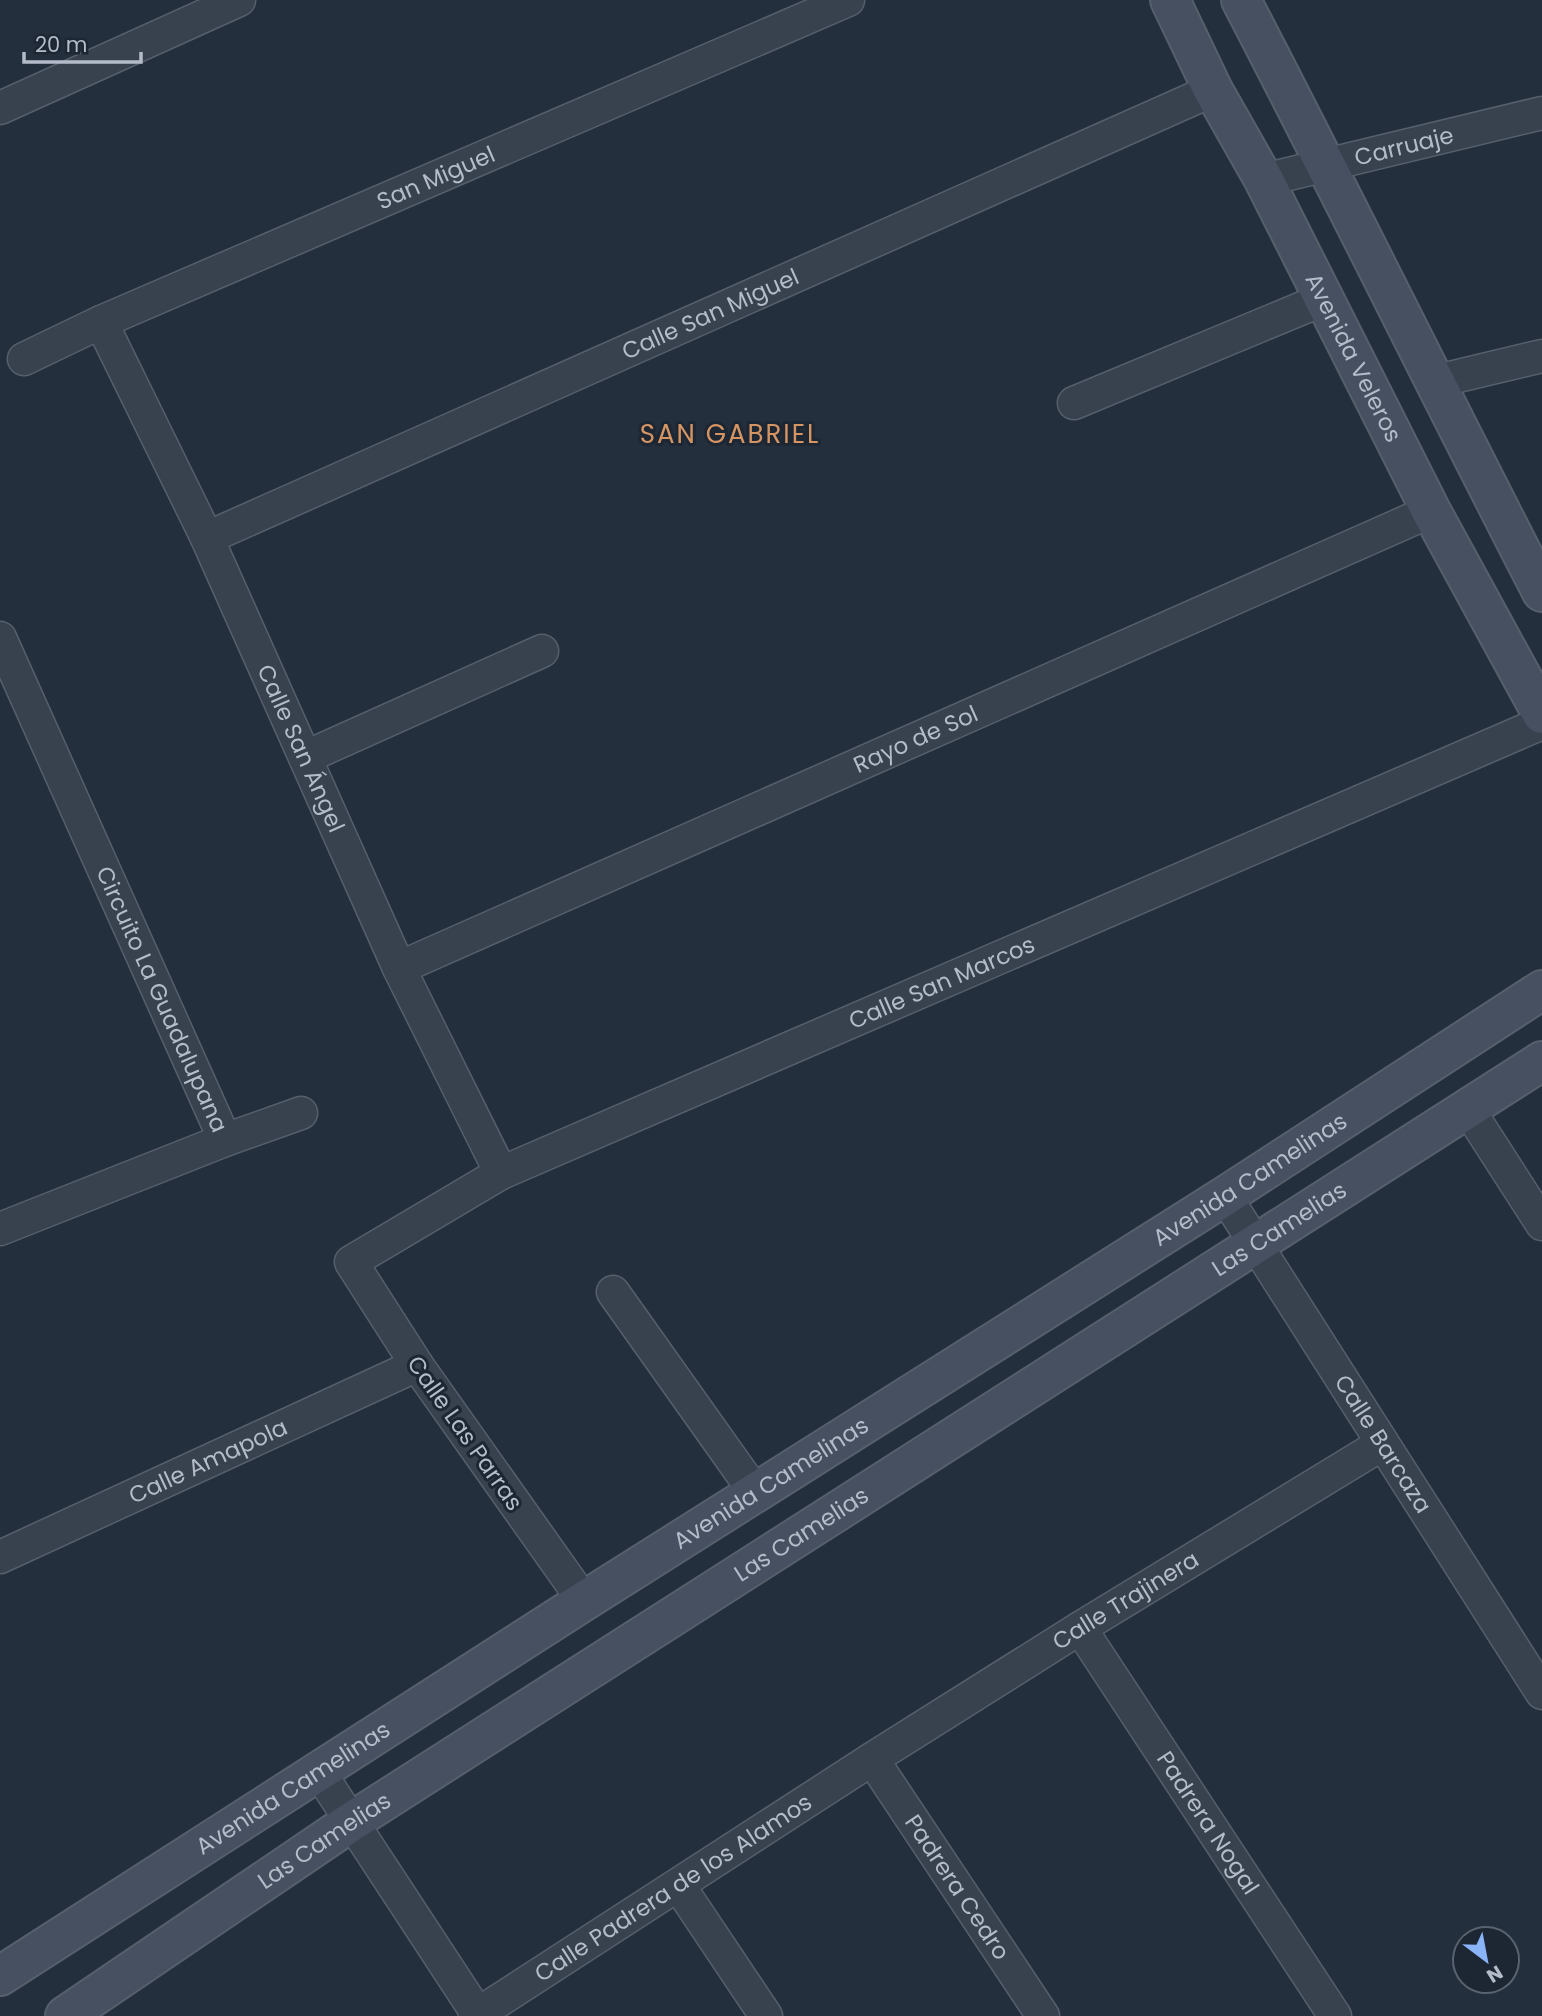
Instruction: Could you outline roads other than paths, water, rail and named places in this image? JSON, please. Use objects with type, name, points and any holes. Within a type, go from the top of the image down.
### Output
[{"type":"street","points":[[0,108],[239,0]]},
{"type":"street","name":"San Miguel","points":[[24,359],[101,322],[848,0]]},
{"type":"street","name":"Avenida Veleros","points":[[1170,0],[1213,90],[1265,180],[1431,511],[1542,714]]},
{"type":"street","points":[[1241,0],[1542,592]]},
{"type":"street","name":"Calle San Miguel","points":[[207,538],[1213,90]]},
{"type":"street","name":"Carruaje","points":[[1265,180],[1542,113]]},
{"type":"street","points":[[1074,403],[1325,299]]},
{"type":"street","name":"Calle San Ángel","points":[[101,322],[207,538],[399,968],[501,1173]]},
{"type":"street","points":[[1433,382],[1542,356]]},
{"type":"street","name":"Rayo de Sol","points":[[399,968],[1431,511]]},
{"type":"street","name":"Circuito La Guadalupana","points":[[0,638],[225,1140],[0,1229]]},
{"type":"street","points":[[306,757],[542,651]]},
{"type":"street","name":"Calle San Marcos","points":[[351,1262],[501,1173],[1542,723]]},
{"type":"street","name":"Avenida Camelinas","points":[[0,1976],[755,1492],[1225,1196],[1542,990]]},
{"type":"street","name":"Las Camelias","points":[[65,2016],[351,1822],[1542,1061]]},
{"type":"street","points":[[1468,1109],[1542,1224]]},
{"type":"street","points":[[225,1140],[301,1114]]},
{"type":"street","name":"Calle Barcaza","points":[[1225,1196],[1542,1693]]},
{"type":"street","name":"Calle Las Parras","points":[[351,1262],[417,1365],[584,1601]]},
{"type":"street","points":[[613,1292],[755,1492]]},
{"type":"street","name":"Calle Amapola","points":[[0,1557],[417,1365]]},
{"type":"street","name":"Calle Trajinera","points":[[872,1759],[1382,1444]]},
{"type":"street","name":"Padrera Nogal","points":[[1080,1629],[1335,2016]]},
{"type":"street","name":"Calle Padrera de los Alamos","points":[[477,2015],[872,1759]]},
{"type":"street","name":"Padrera Cedro","points":[[872,1759],[1043,2016]]},
{"type":"street","points":[[319,1772],[477,2015]]},
{"type":"street","points":[[678,1886],[766,2016]]},
{"type":"district","name":"SAN GABRIEL","points":[[730,434]]}]
